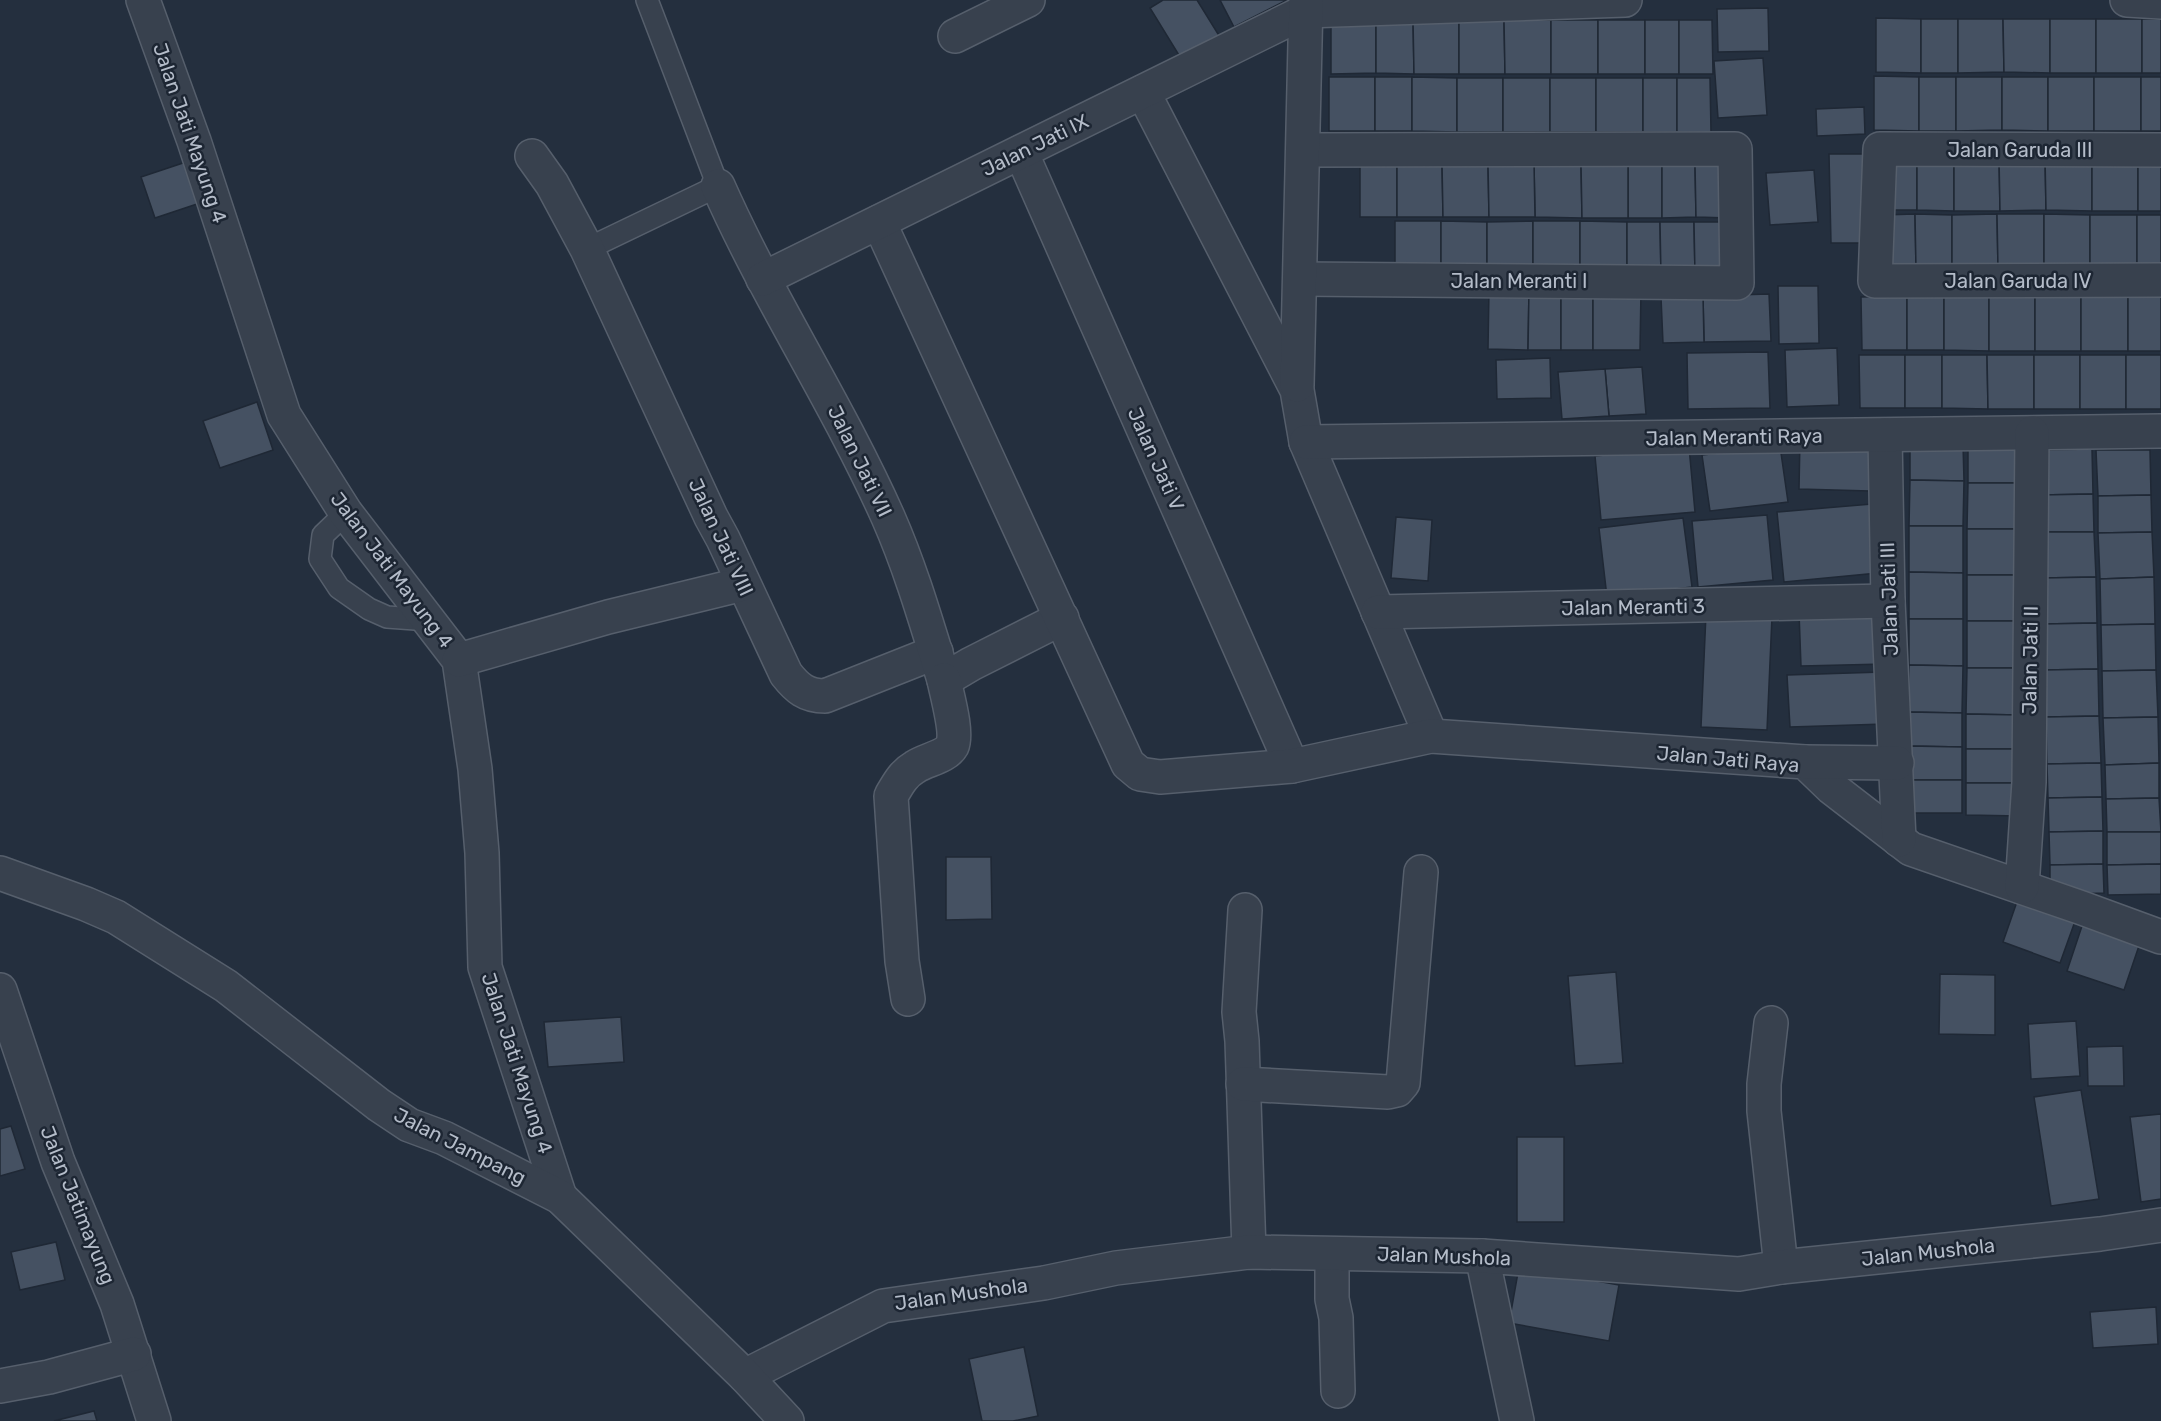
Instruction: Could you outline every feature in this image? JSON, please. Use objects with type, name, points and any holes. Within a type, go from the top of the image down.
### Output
[{"type":"street","name":"Jalan Jati Mayung 4","points":[[143,0],[194,141],[284,415],[346,513],[459,660],[476,780],[482,853],[485,967],[560,1197]]},
{"type":"street","points":[[955,36],[1028,0]]},
{"type":"street","points":[[1431,736],[1306,442],[1297,390],[1306,5],[1625,0]]},
{"type":"street","points":[[2127,0],[2161,2]]},
{"type":"street","name":"Jalan Jati IX","points":[[763,279],[1143,92],[1306,5]]},
{"type":"street","points":[[1143,92],[1297,390]]},
{"type":"street","name":"Jalan Meranti I","points":[[1300,279],[1737,283],[1735,149],[1303,150]]},
{"type":"street","name":"Jalan Garuda III","points":[[1875,281],[1880,149],[2161,150]]},
{"type":"street","name":"Jalan Jati V","points":[[1021,152],[1292,765]]},
{"type":"street","name":"Jalan Jati VIII","points":[[532,156],[552,184],[587,249],[786,675],[800,690],[825,696],[940,666],[970,664],[1062,618]]},
{"type":"street","name":"Jalan Jati VII","points":[[718,186],[763,279],[828,397],[887,515],[909,566],[940,666],[954,733],[952,745],[947,752],[914,767],[902,777],[891,796],[902,961],[908,999]]},
{"type":"street","name":"Jalan Jati Raya","points":[[879,222],[1128,764],[1140,774],[1160,777],[1292,765],[1431,736],[1805,762],[1832,788],[1911,849],[2161,937]]},
{"type":"street","name":"Jalan Garuda IV","points":[[1875,281],[2161,280]]},
{"type":"street","name":"Jalan Meranti Raya","points":[[1306,442],[2161,431]]},
{"type":"street","name":"Jalan Jati II","points":[[2022,888],[2028,782],[2032,433]]},
{"type":"street","name":"Jalan Jati III","points":[[1885,435],[1888,601],[1899,840]]},
{"type":"street","points":[[459,660],[608,617],[744,584]]},
{"type":"street","name":"Jalan Meranti 3","points":[[1378,612],[1888,601]]},
{"type":"street","points":[[1805,762],[1897,763]]},
{"type":"street","points":[[1243,1084],[1388,1092],[1397,1090],[1403,1083],[1421,872]]},
{"type":"street","name":"Jalan Jampang","points":[[0,873],[116,917],[226,986],[379,1105],[409,1125],[444,1138],[560,1197],[745,1376],[787,1421]]},
{"type":"street","points":[[1245,910],[1239,1012],[1249,1252]]},
{"type":"street","name":"Jalan Jatimayung","points":[[0,990],[58,1162],[117,1304],[154,1421]]},
{"type":"street","points":[[1771,1023],[1764,1084],[1764,1111],[1781,1267]]},
{"type":"street","name":"Jalan Mushola","points":[[745,1376],[883,1305],[1044,1282],[1116,1268],[1249,1252],[1482,1256],[1739,1274],[1781,1267],[2100,1234],[2161,1225]]},
{"type":"street","points":[[1332,1254],[1332,1299],[1336,1318],[1338,1391]]},
{"type":"street","points":[[1482,1256],[1517,1421]]},
{"type":"street","points":[[0,1386],[49,1377],[134,1354]]},
{"type":"lane","points":[[587,249],[718,186],[646,0]]},
{"type":"lane","points":[[346,513],[323,535],[320,558],[339,588],[369,609],[387,617],[415,619],[426,616]]},
{"type":"building","points":[[1163,0],[1197,0],[1223,42],[1185,65],[1150,8]]},
{"type":"building","points":[[1220,0],[1287,0],[1234,27]]},
{"type":"building","points":[[1768,8],[1769,51],[1718,52],[1717,9]]},
{"type":"building","points":[[1876,18],[1921,19],[1921,73],[1876,72]]},
{"type":"building","points":[[1331,19],[1376,19],[1376,73],[1331,74]]},
{"type":"building","points":[[1376,19],[1413,19],[1414,74],[1376,73]]},
{"type":"building","points":[[1413,19],[1459,20],[1459,74],[1414,74]]},
{"type":"building","points":[[1921,19],[1958,19],[1958,73],[1921,73]]},
{"type":"building","points":[[1958,19],[2003,19],[2004,72],[1958,73]]},
{"type":"building","points":[[2003,19],[2050,19],[2050,73],[2004,72]]},
{"type":"building","points":[[2050,19],[2096,19],[2096,73],[2050,73]]},
{"type":"building","points":[[2096,19],[2142,19],[2142,73],[2096,73]]},
{"type":"building","points":[[2142,19],[2161,19],[2161,73],[2142,73]]},
{"type":"building","points":[[1459,20],[1504,20],[1505,74],[1459,74]]},
{"type":"building","points":[[1504,20],[1551,20],[1551,74],[1505,74]]},
{"type":"building","points":[[1551,20],[1598,20],[1598,74],[1551,74]]},
{"type":"building","points":[[1598,20],[1645,20],[1645,74],[1598,74]]},
{"type":"building","points":[[1645,20],[1679,20],[1679,74],[1645,74]]},
{"type":"building","points":[[1679,20],[1712,20],[1713,74],[1679,74]]},
{"type":"building","points":[[1763,58],[1767,115],[1718,118],[1714,61]]},
{"type":"building","points":[[1874,76],[1919,77],[1919,131],[1874,130]]},
{"type":"building","points":[[1329,77],[1375,77],[1375,131],[1329,131]]},
{"type":"building","points":[[1375,77],[1412,77],[1412,131],[1375,131]]},
{"type":"building","points":[[1412,77],[1457,78],[1457,132],[1412,131]]},
{"type":"building","points":[[1919,77],[1956,77],[1956,131],[1919,131]]},
{"type":"building","points":[[1956,77],[2002,77],[2002,130],[1956,131]]},
{"type":"building","points":[[2002,77],[2048,77],[2048,131],[2002,130]]},
{"type":"building","points":[[2048,77],[2094,77],[2094,131],[2048,131]]},
{"type":"building","points":[[2094,77],[2141,77],[2141,131],[2094,131]]},
{"type":"building","points":[[2141,77],[2161,77],[2161,131],[2141,131]]},
{"type":"building","points":[[1457,78],[1503,78],[1503,132],[1457,132]]},
{"type":"building","points":[[1503,78],[1550,78],[1550,132],[1503,132]]},
{"type":"building","points":[[1550,78],[1596,78],[1596,132],[1550,132]]},
{"type":"building","points":[[1596,78],[1643,78],[1643,132],[1596,132]]},
{"type":"building","points":[[1643,78],[1677,78],[1677,132],[1643,132]]},
{"type":"building","points":[[1677,78],[1710,78],[1711,132],[1677,132]]},
{"type":"building","points":[[1864,107],[1865,134],[1817,136],[1816,109]]},
{"type":"building","points":[[1829,154],[1865,154],[1867,243],[1831,243]]},
{"type":"building","points":[[1886,156],[1917,157],[1917,210],[1886,210]]},
{"type":"building","points":[[1954,156],[1954,211],[1917,210],[1917,157]]},
{"type":"building","points":[[1954,156],[1999,157],[2000,211],[1954,211]]},
{"type":"building","points":[[2045,156],[2046,210],[2000,211],[1999,157]]},
{"type":"building","points":[[2045,156],[2092,157],[2092,211],[2046,210]]},
{"type":"building","points":[[2092,157],[2138,157],[2138,211],[2092,211]]},
{"type":"building","points":[[2138,157],[2161,157],[2161,211],[2138,211]]},
{"type":"building","points":[[195,159],[209,200],[155,218],[141,177]]},
{"type":"building","points":[[1360,163],[1397,163],[1397,217],[1360,217]]},
{"type":"building","points":[[1397,163],[1442,163],[1443,217],[1397,217]]},
{"type":"building","points":[[1442,163],[1488,164],[1489,217],[1443,217]]},
{"type":"building","points":[[1534,163],[1581,164],[1582,218],[1535,217]]},
{"type":"building","points":[[1534,163],[1535,217],[1489,217],[1488,164]]},
{"type":"building","points":[[1662,163],[1662,218],[1628,218],[1628,164]]},
{"type":"building","points":[[1662,163],[1695,164],[1696,217],[1662,218]]},
{"type":"building","points":[[1581,164],[1628,164],[1628,218],[1582,218]]},
{"type":"building","points":[[1695,164],[1728,164],[1729,218],[1696,217]]},
{"type":"building","points":[[1814,170],[1818,222],[1770,225],[1766,173]]},
{"type":"building","points":[[1915,214],[1916,269],[1883,269],[1883,215]]},
{"type":"building","points":[[1915,214],[1952,215],[1952,268],[1916,269]]},
{"type":"building","points":[[1997,214],[1998,269],[1952,268],[1952,215]]},
{"type":"building","points":[[1997,214],[2044,214],[2044,268],[1998,269]]},
{"type":"building","points":[[2044,214],[2090,215],[2090,269],[2044,268]]},
{"type":"building","points":[[2090,215],[2137,215],[2137,269],[2090,269]]},
{"type":"building","points":[[2137,215],[2161,215],[2161,269],[2137,269]]},
{"type":"building","points":[[1395,221],[1441,221],[1441,275],[1395,275]]},
{"type":"building","points":[[1441,221],[1487,222],[1487,275],[1441,275]]},
{"type":"building","points":[[1533,221],[1533,275],[1487,275],[1487,222]]},
{"type":"building","points":[[1533,221],[1580,221],[1580,276],[1533,275]]},
{"type":"building","points":[[1580,221],[1627,222],[1627,276],[1580,276]]},
{"type":"building","points":[[1627,222],[1660,222],[1661,276],[1627,276]]},
{"type":"building","points":[[1660,222],[1694,222],[1695,275],[1661,276]]},
{"type":"building","points":[[1694,222],[1727,222],[1727,276],[1695,275]]},
{"type":"building","points":[[1778,286],[1818,286],[1819,343],[1779,344]]},
{"type":"building","points":[[1489,289],[1529,289],[1528,350],[1488,349]]},
{"type":"building","points":[[1529,289],[1561,290],[1561,350],[1528,350]]},
{"type":"building","points":[[1561,290],[1593,290],[1593,350],[1561,350]]},
{"type":"building","points":[[1593,290],[1641,290],[1640,350],[1593,350]]},
{"type":"building","points":[[1769,294],[1771,341],[1704,342],[1703,296]]},
{"type":"building","points":[[1703,296],[1704,342],[1663,343],[1661,297]]},
{"type":"building","points":[[1907,296],[1907,350],[1862,350],[1861,297]]},
{"type":"building","points":[[1907,296],[1944,296],[1944,350],[1907,350]]},
{"type":"building","points":[[1944,296],[1989,297],[1989,351],[1944,350]]},
{"type":"building","points":[[1989,297],[2035,297],[2035,351],[1989,351]]},
{"type":"building","points":[[2035,297],[2081,297],[2081,351],[2035,351]]},
{"type":"building","points":[[2081,297],[2128,297],[2128,351],[2081,351]]},
{"type":"building","points":[[2128,297],[2161,297],[2161,351],[2128,351]]},
{"type":"building","points":[[1837,348],[1839,405],[1787,407],[1785,350]]},
{"type":"building","points":[[1768,352],[1770,408],[1688,409],[1687,353]]},
{"type":"building","points":[[1859,355],[1905,355],[1905,408],[1860,408]]},
{"type":"building","points":[[1905,355],[1942,355],[1942,408],[1905,408]]},
{"type":"building","points":[[1942,355],[1987,355],[1988,409],[1942,408]]},
{"type":"building","points":[[1987,355],[2034,355],[2034,409],[1988,409]]},
{"type":"building","points":[[2034,355],[2080,355],[2080,409],[2034,409]]},
{"type":"building","points":[[2080,355],[2126,355],[2126,409],[2080,409]]},
{"type":"building","points":[[2126,355],[2161,355],[2161,409],[2126,409]]},
{"type":"building","points":[[1550,358],[1551,398],[1497,399],[1496,360]]},
{"type":"building","points":[[1642,367],[1646,414],[1609,416],[1605,369]]},
{"type":"building","points":[[1605,369],[1609,416],[1562,419],[1558,372]]},
{"type":"building","points":[[257,402],[273,450],[220,468],[203,421]]},
{"type":"building","points":[[1800,439],[1871,440],[1870,491],[1799,489]]},
{"type":"building","points":[[1910,443],[1963,444],[1964,481],[1910,480]]},
{"type":"building","points":[[1780,446],[1788,502],[1710,511],[1702,455]]},
{"type":"building","points":[[1968,446],[2021,446],[2021,483],[1968,483]]},
{"type":"building","points":[[1689,447],[1695,512],[1601,520],[1595,456]]},
{"type":"building","points":[[2092,449],[2093,494],[2039,495],[2039,450]]},
{"type":"building","points":[[2096,450],[2150,450],[2151,495],[2098,496]]},
{"type":"building","points":[[1910,480],[1964,481],[1963,526],[1909,526]]},
{"type":"building","points":[[1968,483],[2021,483],[2021,529],[1967,529]]},
{"type":"building","points":[[2093,494],[2094,532],[2041,532],[2039,495]]},
{"type":"building","points":[[2151,495],[2152,532],[2098,533],[2098,496]]},
{"type":"building","points":[[1872,504],[1878,573],[1784,582],[1777,512]]},
{"type":"building","points":[[1767,515],[1773,580],[1698,587],[1692,521]]},
{"type":"building","points":[[1396,517],[1432,520],[1428,581],[1391,578]]},
{"type":"building","points":[[1683,518],[1692,587],[1607,597],[1599,528]]},
{"type":"building","points":[[1909,526],[1963,526],[1963,573],[1909,572]]},
{"type":"building","points":[[1967,529],[2021,529],[2021,575],[1967,575]]},
{"type":"building","points":[[2041,532],[2094,532],[2096,577],[2042,578]]},
{"type":"building","points":[[2152,532],[2154,577],[2100,579],[2098,533]]},
{"type":"building","points":[[1909,572],[1963,573],[1963,619],[1909,619]]},
{"type":"building","points":[[1967,575],[2021,575],[2021,621],[1967,621]]},
{"type":"building","points":[[2096,577],[2097,623],[2043,624],[2042,578]]},
{"type":"building","points":[[2154,577],[2155,624],[2101,625],[2100,579]]},
{"type":"building","points":[[1884,611],[1885,664],[1801,666],[1799,612]]},
{"type":"building","points":[[1706,614],[1772,617],[1767,730],[1701,727]]},
{"type":"building","points":[[1909,619],[1963,619],[1963,666],[1909,665]]},
{"type":"building","points":[[1967,621],[2021,621],[2021,668],[1967,668]]},
{"type":"building","points":[[2097,623],[2098,669],[2044,670],[2043,624]]},
{"type":"building","points":[[2155,624],[2156,670],[2102,671],[2101,625]]},
{"type":"building","points":[[1909,665],[1963,666],[1962,713],[1908,712]]},
{"type":"building","points":[[1967,668],[2021,668],[2020,715],[1966,714]]},
{"type":"building","points":[[2098,669],[2099,716],[2046,717],[2044,670]]},
{"type":"building","points":[[2156,670],[2158,717],[2103,718],[2102,671]]},
{"type":"building","points":[[1883,672],[1885,724],[1790,727],[1787,675]]},
{"type":"building","points":[[1908,712],[1962,713],[1962,747],[1908,746]]},
{"type":"building","points":[[1966,714],[2020,715],[2020,749],[1966,749]]},
{"type":"building","points":[[2099,716],[2101,763],[2047,764],[2046,717]]},
{"type":"building","points":[[2158,717],[2159,763],[2105,765],[2103,718]]},
{"type":"building","points":[[1908,746],[1962,747],[1962,780],[1908,780]]},
{"type":"building","points":[[1966,749],[2020,749],[2020,783],[1966,783]]},
{"type":"building","points":[[2101,763],[2102,797],[2048,798],[2047,764]]},
{"type":"building","points":[[2159,763],[2159,798],[2106,799],[2105,765]]},
{"type":"building","points":[[1908,780],[1962,780],[1962,813],[1908,813]]},
{"type":"building","points":[[1966,783],[2020,783],[2020,816],[1966,815]]},
{"type":"building","points":[[2102,797],[2103,831],[2049,832],[2048,798]]},
{"type":"building","points":[[2159,798],[2161,832],[2107,832],[2106,799]]},
{"type":"building","points":[[2103,831],[2103,864],[2050,865],[2049,832]]},
{"type":"building","points":[[2107,832],[2161,832],[2161,864],[2107,865]]},
{"type":"building","points":[[946,857],[991,857],[992,919],[946,920]]},
{"type":"building","points":[[2103,864],[2104,893],[2050,895],[2050,865]]},
{"type":"building","points":[[2161,864],[2161,894],[2108,895],[2107,865]]},
{"type":"building","points":[[2020,893],[2078,913],[2060,963],[2003,942]]},
{"type":"building","points":[[2086,914],[2143,934],[2124,990],[2067,971]]},
{"type":"building","points":[[1616,972],[1623,1063],[1575,1066],[1568,976]]},
{"type":"building","points":[[1940,974],[1995,975],[1995,1035],[1939,1034]]},
{"type":"building","points":[[621,1017],[624,1062],[548,1067],[544,1022]]},
{"type":"building","points":[[2076,1021],[2080,1076],[2031,1079],[2028,1024]]},
{"type":"building","points":[[2123,1046],[2124,1086],[2088,1086],[2087,1047]]},
{"type":"building","points":[[2081,1090],[2099,1199],[2051,1206],[2034,1097]]},
{"type":"building","points":[[2161,1114],[2161,1199],[2141,1202],[2130,1117]]},
{"type":"building","points":[[11,1126],[25,1169],[0,1176],[0,1129]]},
{"type":"building","points":[[1517,1137],[1564,1137],[1564,1222],[1517,1222]]},
{"type":"building","points":[[56,1242],[65,1280],[20,1290],[11,1252]]},
{"type":"building","points":[[1519,1267],[1619,1285],[1609,1341],[1509,1323]]},
{"type":"building","points":[[2156,1307],[2158,1344],[2093,1348],[2090,1312]]},
{"type":"building","points":[[1024,1347],[1038,1416],[1013,1421],[982,1421],[969,1359]]},
{"type":"building","points":[[94,1411],[97,1421],[54,1421]]}]
